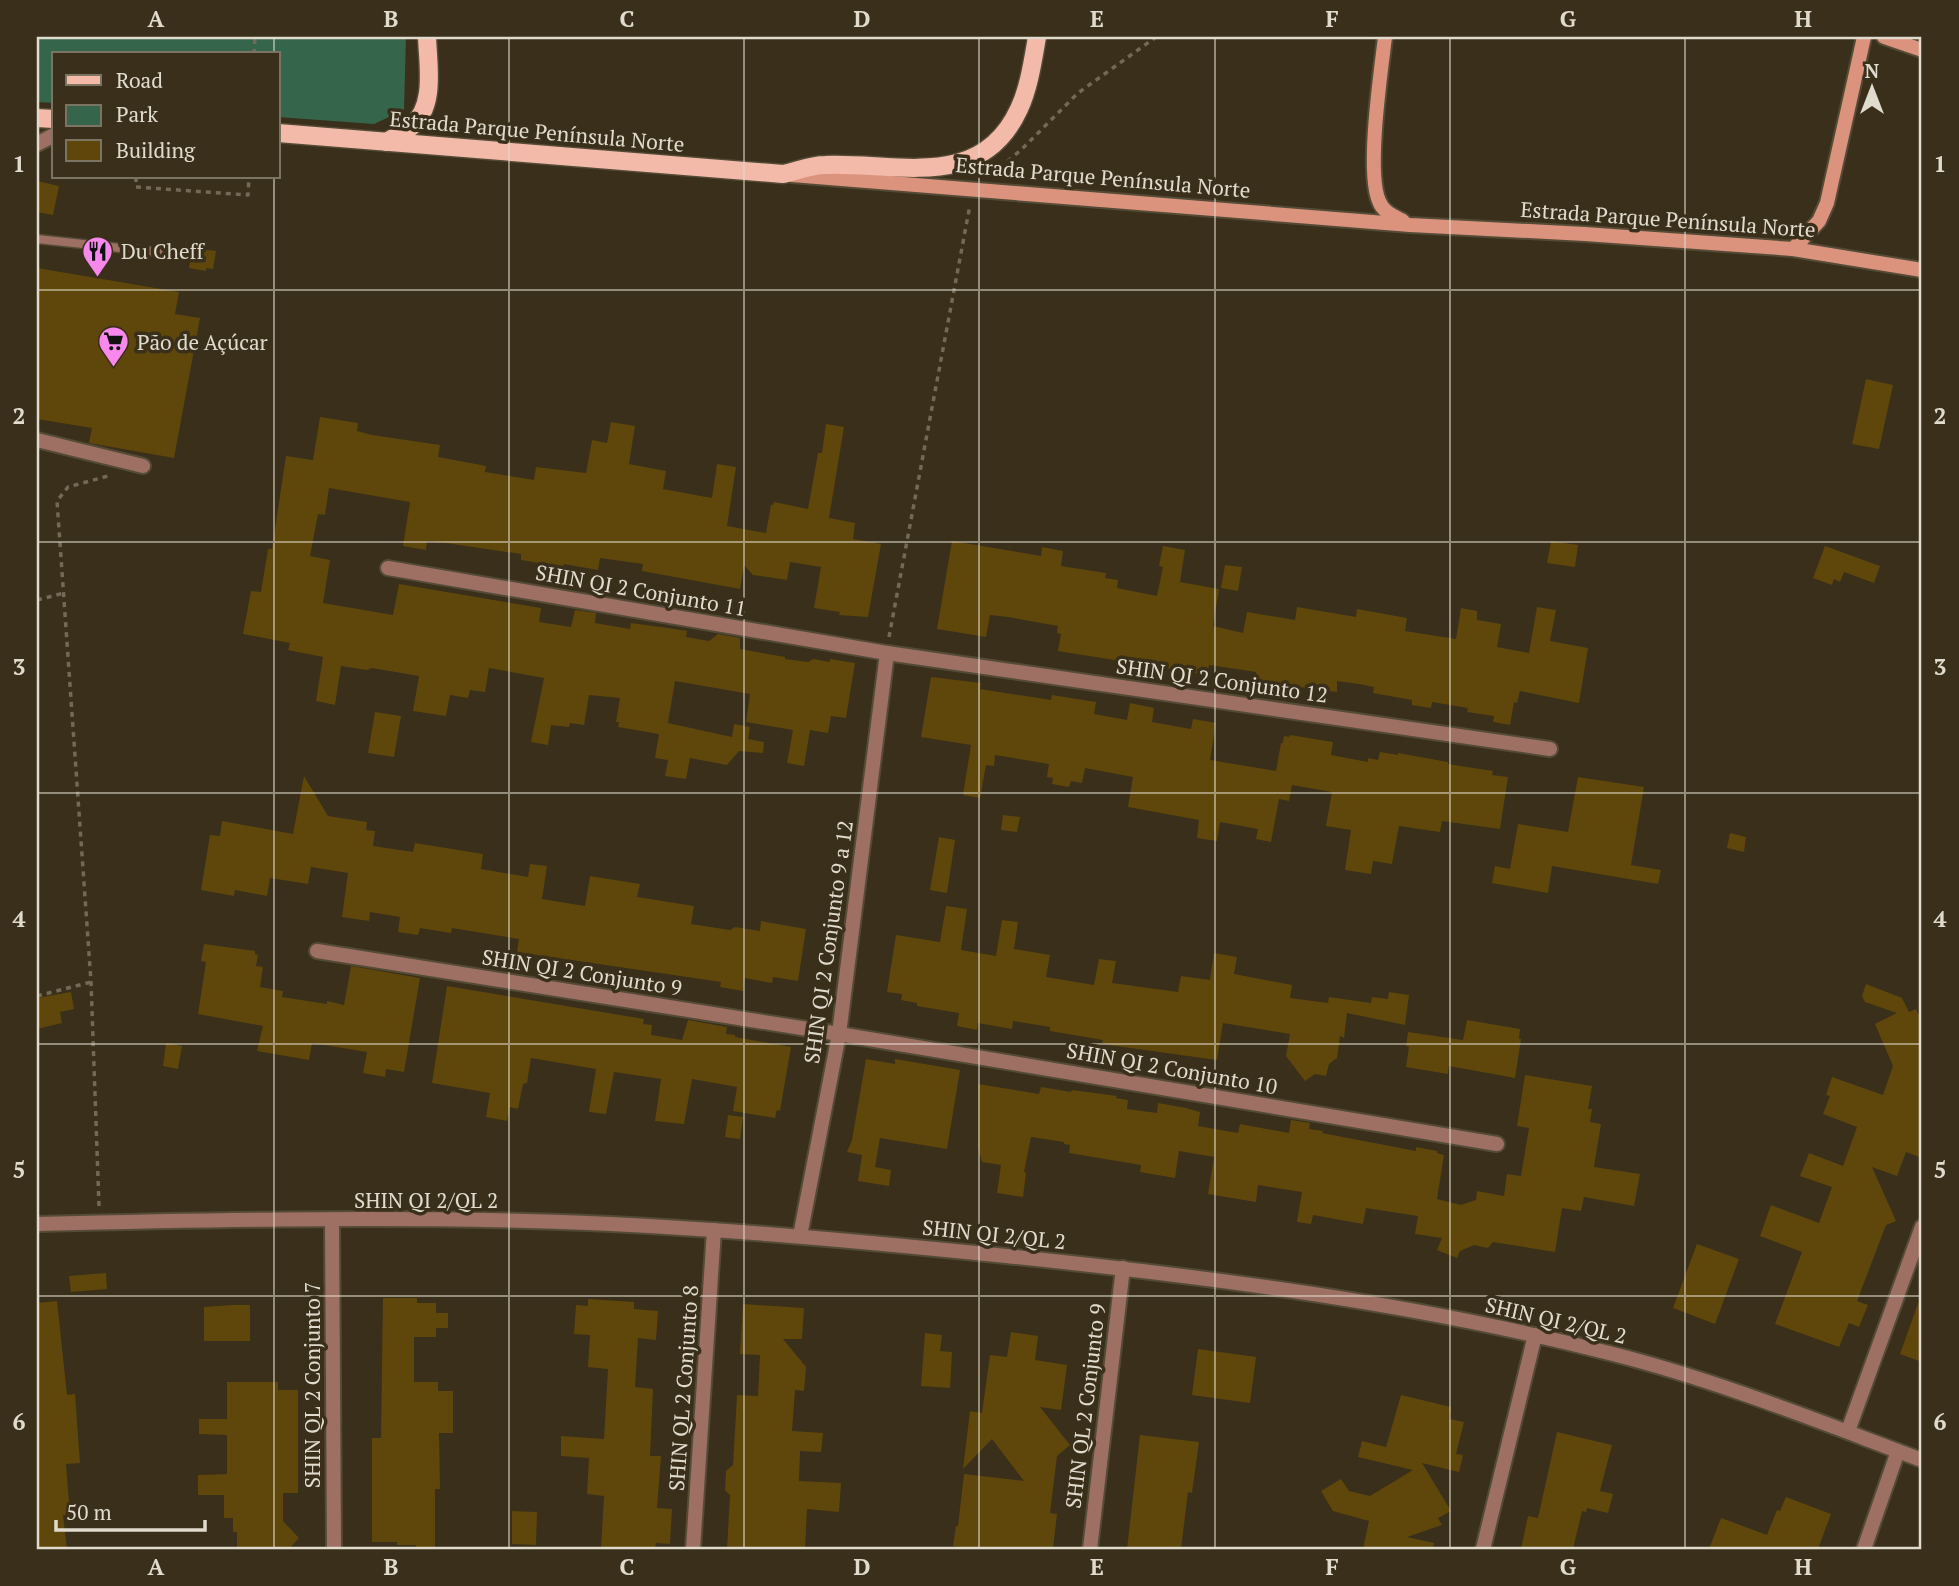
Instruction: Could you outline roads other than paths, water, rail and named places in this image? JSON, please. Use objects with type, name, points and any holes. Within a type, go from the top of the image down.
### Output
[{"type":"main road","points":[[387,142],[411,128],[423,114],[428,93],[427,37]]},
{"type":"main road","points":[[783,174],[822,165],[930,169],[956,166],[980,155],[1000,139],[1021,107],[1037,37]]},
{"type":"main road","points":[[1385,37],[1378,99],[1374,187],[1379,203],[1387,213],[1410,225]]},
{"type":"main road","points":[[1793,249],[1819,221],[1827,203],[1864,37]]},
{"type":"main road","points":[[1884,37],[1922,48]]},
{"type":"main road","points":[[1913,37],[1922,48]]},
{"type":"main road","name":"Estrada Parque Península Norte","points":[[280,133],[1410,225],[1793,249],[1922,271]]},
{"type":"street","points":[[37,440],[144,466]]},
{"type":"street","name":"SHIN QI 2 Conjunto 11","points":[[388,568],[887,653]]},
{"type":"street","name":"SHIN QI 2 Conjunto 12","points":[[887,653],[1550,750]]},
{"type":"street","name":"SHIN QI 2 Conjunto 9 a 12","points":[[800,1236],[839,1034],[887,653]]},
{"type":"street","name":"SHIN QI 2 Conjunto 9","points":[[317,951],[839,1034]]},
{"type":"street","name":"SHIN QI 2 Conjunto 10","points":[[839,1034],[1497,1144]]},
{"type":"street","name":"SHIN QL 2 Conjunto 7","points":[[332,1221],[334,1549]]},
{"type":"street","name":"SHIN QI 2/QL 2","points":[[37,1224],[526,1221],[800,1236],[1123,1268],[1316,1295],[1535,1335],[1682,1373],[1922,1460]]},
{"type":"street","points":[[1848,1431],[1922,1227]]},
{"type":"street","name":"SHIN QL 2 Conjunto 8","points":[[693,1549],[714,1230]]},
{"type":"street","name":"SHIN QL 2 Conjunto 9","points":[[1090,1549],[1123,1268]]},
{"type":"street","points":[[1483,1549],[1535,1335]]},
{"type":"street","points":[[1864,1549],[1898,1451]]},
{"type":"lane","points":[[37,239],[175,254]]},
{"type":"place","name":"Du Cheff","points":[[98,278]]},
{"type":"place","name":"Pão de Açúcar","points":[[114,369]]}]
